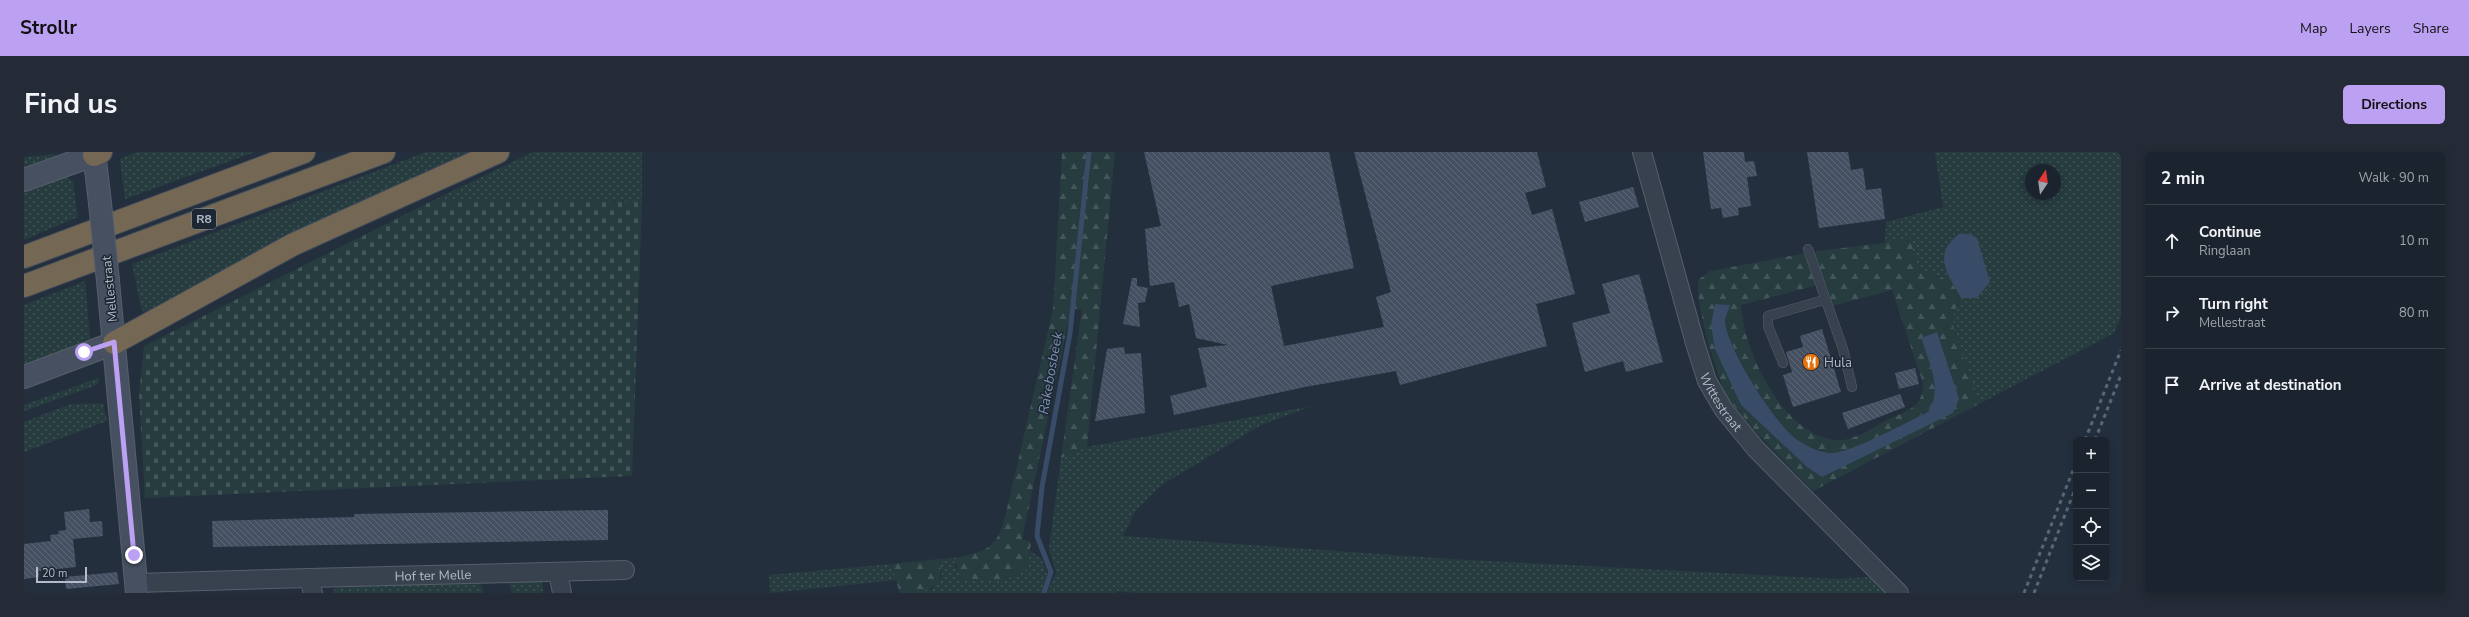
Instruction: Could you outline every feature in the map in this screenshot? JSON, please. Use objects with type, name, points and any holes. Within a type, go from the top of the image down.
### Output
[{"type":"highway","name":"R8","points":[[24,257],[304,152]]},
{"type":"highway","name":"R8","points":[[24,286],[384,152]]},
{"type":"highway","points":[[114,342],[294,244],[498,152]]},
{"type":"street","name":"Wittestraat","points":[[1642,152],[1707,381],[1724,410],[1756,449],[1899,593]]},
{"type":"street","name":"Mellestraat","points":[[96,153],[137,588]]},
{"type":"street","points":[[24,180],[96,153]]},
{"type":"street","points":[[24,377],[114,342]]},
{"type":"street","name":"Hof ter Melle","points":[[137,588],[311,585],[625,570]]},
{"type":"street","points":[[558,572],[562,593]]},
{"type":"lane","points":[[1808,248],[1824,300],[1843,349],[1852,387]]},
{"type":"lane","points":[[1783,363],[1768,326],[1768,316],[1824,300]]},
{"type":"green space","points":[[137,152],[255,152],[125,199],[120,159]]},
{"type":"green space","points":[[426,152],[476,152],[150,312],[144,313],[141,308],[132,264]]},
{"type":"green space","points":[[533,152],[642,152],[642,202],[432,201]]},
{"type":"green space","points":[[1062,152],[1115,152],[1087,447],[1061,458],[1082,309],[1071,309],[1022,539],[1031,542],[1027,569],[1004,578],[987,580],[961,580],[954,558],[981,551],[996,540],[1003,523],[1010,496],[1053,309]]},
{"type":"green space","points":[[1935,152],[2121,152],[2121,316],[2114,333],[1979,404],[1953,327],[1954,312],[1961,298],[1977,298],[1945,266],[1951,281],[1918,269],[1885,243],[1886,222],[1943,207]]},
{"type":"green space","points":[[56,154],[58,157],[24,170],[24,157]]},
{"type":"green space","points":[[58,177],[69,178],[73,182],[78,217],[24,240],[24,189]]},
{"type":"green space","points":[[432,201],[642,202],[632,476],[145,498],[139,394],[144,346]]},
{"type":"green space","points":[[1910,237],[1918,269],[1951,281],[1961,298],[1954,312],[1953,327],[1979,404],[1813,491],[1757,433],[1725,395],[1707,340],[1699,302],[1698,280],[1710,271],[1817,251],[1885,243]],"holes":[[[1826,283],[1833,306],[1892,290],[1923,383],[1918,403],[1914,407],[1853,438],[1842,440],[1822,437],[1803,427],[1786,411],[1759,369],[1750,346],[1741,305]],[[1715,304],[1730,305],[1725,322],[1728,334],[1743,367],[1764,402],[1796,439],[1816,450],[1829,453],[1850,449],[1928,412],[1932,403],[1934,385],[1931,366],[1921,338],[1937,332],[1959,399],[1822,477],[1807,467],[1741,405]]]},
{"type":"green space","points":[[85,281],[90,338],[24,366],[24,305]]},
{"type":"green space","points":[[98,378],[99,382],[97,385],[24,411],[24,405]]},
{"type":"green space","points":[[103,403],[107,421],[24,452],[24,422],[71,404]]},
{"type":"green space","points":[[1312,406],[1261,425],[1160,486],[1136,510],[1123,536],[1450,559],[1838,579],[1871,577],[1887,593],[1137,593],[1117,591],[1117,593],[1047,593],[1056,572],[1049,549],[1061,458],[1087,447]]},
{"type":"green space","points":[[1030,551],[1041,558],[1048,574],[1042,593],[900,593],[899,591],[933,589],[942,576],[939,559],[954,558],[955,568],[974,575],[991,579],[1000,579],[1018,574],[1027,569]]},
{"type":"green space","points":[[939,559],[941,570],[940,578],[937,584],[927,589],[899,591],[892,564]]},
{"type":"green space","points":[[892,564],[896,580],[770,593],[769,575]]},
{"type":"green space","points":[[542,581],[543,592],[541,593],[512,593],[509,582]]},
{"type":"green space","points":[[480,583],[484,593],[333,593],[336,585]]},
{"type":"water","points":[[1959,234],[1970,234],[1977,238],[1990,282],[1977,298],[1961,298],[1947,272],[1944,257],[1946,249]]},
{"type":"water","points":[[1715,304],[1730,305],[1725,322],[1728,334],[1734,350],[1753,385],[1787,430],[1796,439],[1816,450],[1829,453],[1849,449],[1878,437],[1928,412],[1934,394],[1934,385],[1931,366],[1921,338],[1937,332],[1959,399],[1953,413],[1822,477],[1807,467],[1741,405],[1715,349],[1711,325]]},
{"type":"building","points":[[1144,152],[1329,152],[1354,268],[1271,286],[1284,346],[1384,327],[1376,297],[1391,292],[1354,152],[1537,152],[1546,187],[1525,193],[1532,215],[1552,209],[1575,294],[1536,304],[1547,346],[1400,385],[1396,371],[1305,387],[1174,415],[1170,396],[1207,387],[1198,348],[1228,345],[1196,338],[1189,304],[1179,307],[1174,282],[1150,286],[1145,229],[1161,226]]},
{"type":"building","points":[[1703,152],[1744,152],[1745,162],[1754,161],[1757,176],[1747,177],[1751,206],[1738,208],[1739,215],[1723,218],[1721,208],[1711,209]]},
{"type":"building","points":[[1807,152],[1848,152],[1851,170],[1863,168],[1866,190],[1881,188],[1885,219],[1819,228]]},
{"type":"building","points":[[1633,187],[1639,207],[1585,222],[1579,202]]},
{"type":"building","points":[[1639,274],[1663,362],[1626,372],[1623,361],[1585,372],[1572,323],[1610,313],[1602,284]]},
{"type":"building","points":[[1132,278],[1137,278],[1137,286],[1148,288],[1145,302],[1138,303],[1140,327],[1123,324]]},
{"type":"building","name":"Hula","points":[[1822,329],[1841,392],[1793,407],[1783,375],[1792,372],[1786,352],[1803,347],[1800,336]]},
{"type":"building","points":[[1124,347],[1125,354],[1141,353],[1145,413],[1095,421],[1107,349]]},
{"type":"building","points":[[1915,368],[1919,384],[1899,389],[1895,373]]},
{"type":"building","points":[[1900,394],[1905,407],[1848,429],[1842,413]]},
{"type":"building","points":[[89,509],[90,522],[102,521],[103,536],[73,539],[76,567],[39,571],[39,577],[24,579],[24,544],[51,541],[50,535],[59,534],[58,531],[66,530],[64,512]]},
{"type":"building","points":[[608,510],[608,540],[213,547],[212,521],[354,517],[354,514]]},
{"type":"building","points":[[117,572],[119,584],[66,589],[65,577]]},
{"type":"waterway","name":"Rakebosbeek","points":[[1044,593],[1051,572],[1037,536],[1042,487],[1070,333],[1089,152]]},
{"type":"railway","points":[[2086,437],[2121,350]]},
{"type":"railway","points":[[2096,437],[2121,375]]},
{"type":"railway","points":[[2024,593],[2073,470]]},
{"type":"railway","points":[[2034,593],[2073,495]]},
{"type":"place","name":"Hula","points":[[1811,362]]},
{"type":"route","points":[[84,352],[97,349],[114,342],[134,555]]}]
